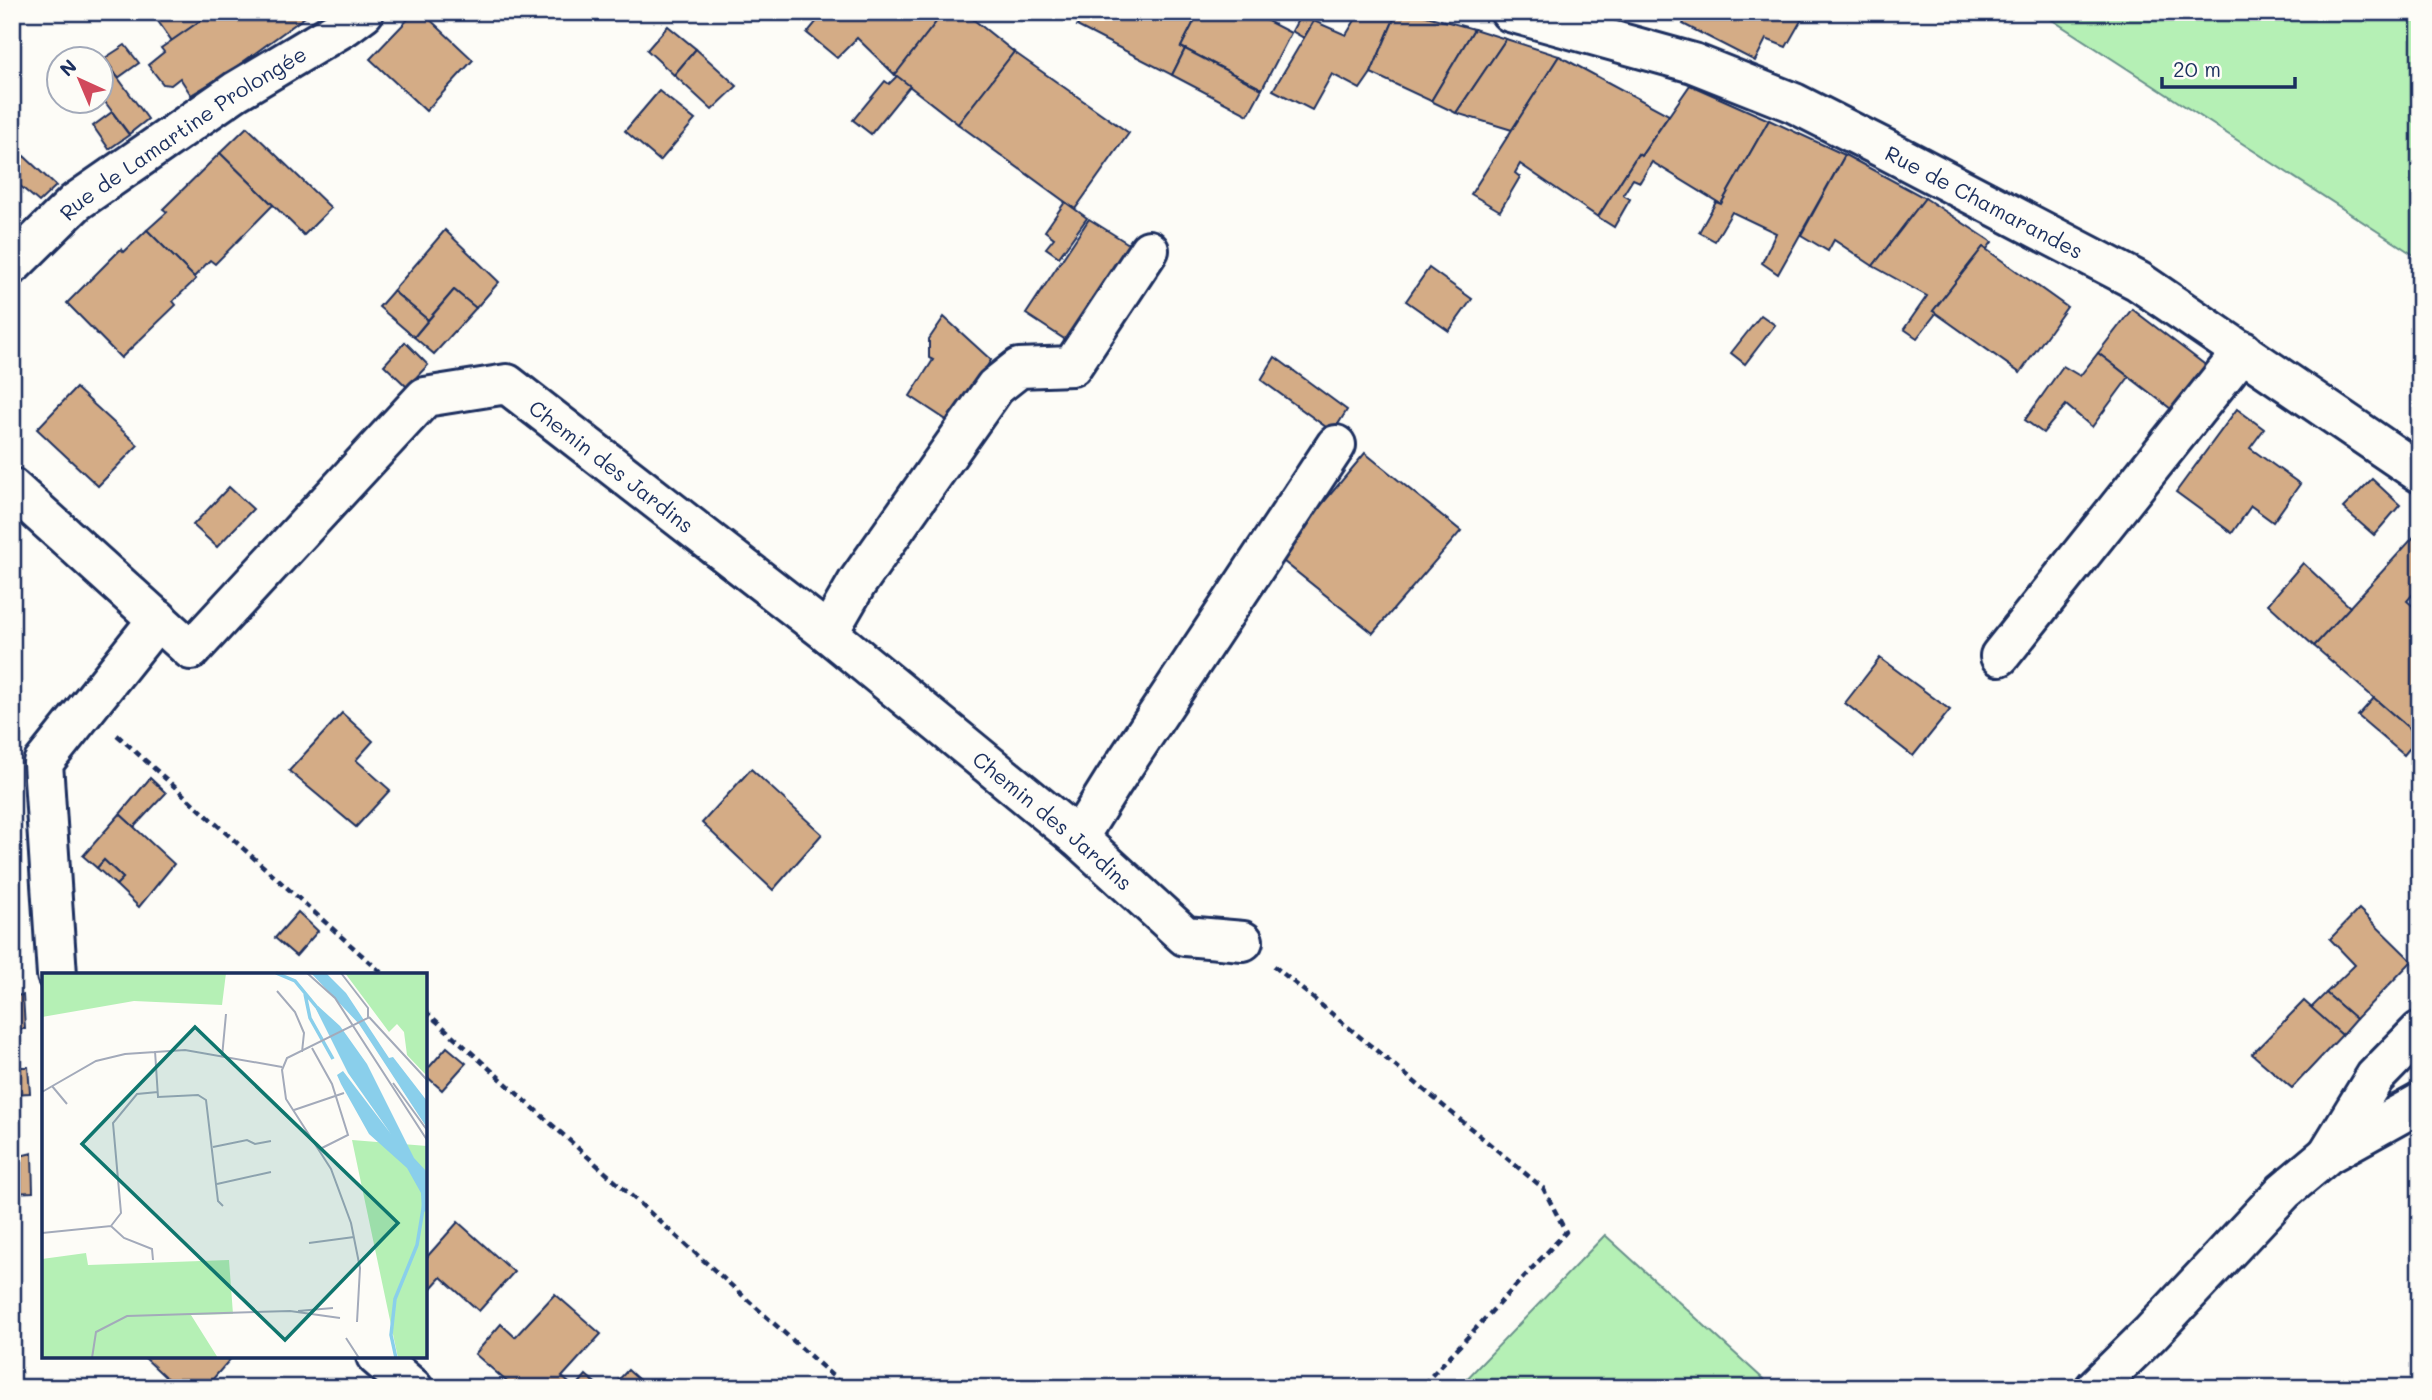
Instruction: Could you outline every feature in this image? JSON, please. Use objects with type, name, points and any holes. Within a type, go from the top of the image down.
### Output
[{"type":"street","name":"Rue de Chamarandes","points":[[1510,12],[1693,63],[1794,103],[2138,281],[2420,473]]},
{"type":"street","name":"Rue de Lamartine Prolongée","points":[[12,265],[75,202],[347,17]]},
{"type":"street","points":[[828,634],[857,583],[995,387],[1019,368],[1072,366],[1149,250]]},
{"type":"street","points":[[2000,656],[2243,351]]},
{"type":"street","name":"Chemin des Jardins","points":[[12,488],[191,650],[425,397],[507,384],[828,634],[1078,838],[1185,936],[1243,941]]},
{"type":"street","points":[[1078,838],[1336,445]]},
{"type":"street","points":[[57,973],[43,763],[158,619]]},
{"type":"street","points":[[2328,1154],[2375,1077],[2420,1031]]},
{"type":"street","points":[[2095,1388],[2150,1334],[2284,1191],[2328,1154],[2420,1103]]},
{"type":"street","points":[[378,1358],[413,1388]]},
{"type":"path","points":[[87,708],[382,973]]},
{"type":"path","points":[[1243,941],[1543,1188],[1566,1231],[1420,1388]]},
{"type":"path","points":[[427,1013],[846,1388]]},
{"type":"green space","points":[[2040,12],[2420,12],[2420,259]]},
{"type":"green space","points":[[1605,1235],[1773,1388],[1458,1388]]},
{"type":"building","points":[[162,12],[213,12],[172,41],[155,17]]},
{"type":"building","points":[[213,12],[302,12],[305,17],[229,72],[191,95],[180,78],[171,85],[163,84],[148,65],[164,52],[161,48]]},
{"type":"building","points":[[415,12],[422,12],[473,60],[426,111],[370,59]]},
{"type":"building","points":[[829,12],[944,12],[895,75],[857,38],[837,58],[807,33],[821,16],[824,18]]},
{"type":"building","points":[[944,12],[964,12],[1014,52],[958,124],[895,75]]},
{"type":"building","points":[[1084,12],[1199,12],[1181,47],[1185,49],[1172,75],[1077,26]]},
{"type":"building","points":[[1199,12],[1250,12],[1291,33],[1262,89],[1181,47]]},
{"type":"building","points":[[1302,12],[1317,14],[1304,38],[1292,31]]},
{"type":"building","points":[[1360,12],[1397,12],[1371,73],[1360,89],[1332,74],[1312,110],[1273,90],[1314,21],[1346,35]]},
{"type":"building","points":[[1397,12],[1412,12],[1474,29],[1431,101],[1371,73]]},
{"type":"building","points":[[1689,12],[1788,12],[1802,19],[1786,47],[1766,39],[1755,61],[1683,24]]},
{"type":"building","points":[[668,26],[696,49],[674,75],[647,50]]},
{"type":"building","points":[[1474,29],[1506,39],[1456,113],[1431,101]]},
{"type":"building","points":[[1506,39],[1559,56],[1512,130],[1456,113]]},
{"type":"building","points":[[125,45],[139,63],[118,78],[116,75],[116,51]]},
{"type":"building","points":[[696,49],[737,86],[712,110],[674,75]]},
{"type":"building","points":[[1185,49],[1262,89],[1248,115],[1172,75]]},
{"type":"building","points":[[1014,52],[1129,133],[1075,209],[958,124]]},
{"type":"building","points":[[1559,56],[1669,115],[1641,156],[1638,154],[1598,217],[1520,164],[1515,173],[1520,177],[1500,211],[1471,194]]},
{"type":"building","points":[[116,75],[148,119],[129,134],[116,116]]},
{"type":"building","points":[[897,76],[910,86],[871,134],[853,120],[885,81],[889,84]]},
{"type":"building","points":[[1690,85],[1769,120],[1721,204],[1652,162],[1640,182],[1633,179],[1623,195],[1630,199],[1614,227],[1598,217],[1638,154],[1641,156]]},
{"type":"building","points":[[659,91],[695,120],[660,161],[625,131]]},
{"type":"building","points":[[107,116],[115,116],[129,135],[109,149],[93,126]]},
{"type":"building","points":[[1769,120],[1845,155],[1778,274],[1762,263],[1776,233],[1732,212],[1715,241],[1699,232],[1716,202],[1721,204]]},
{"type":"building","points":[[247,127],[331,208],[304,235],[220,153]]},
{"type":"building","points":[[220,153],[273,205],[215,264],[210,260],[194,277],[147,230],[167,212],[163,209]]},
{"type":"building","points":[[1845,155],[1925,198],[1873,266],[1834,240],[1828,251],[1801,235]]},
{"type":"building","points":[[24,156],[56,186],[39,202],[12,179],[12,169]]},
{"type":"building","points":[[1925,198],[1992,242],[1987,249],[1983,247],[1933,311],[1937,312],[1917,338],[1904,329],[1927,296],[1873,266]]},
{"type":"building","points":[[1065,202],[1087,218],[1059,257],[1046,248],[1054,238],[1045,231]]},
{"type":"building","points":[[1089,219],[1132,246],[1069,342],[1026,314]]},
{"type":"building","points":[[147,230],[196,279],[173,301],[176,305],[121,358],[67,303],[121,249],[124,252]]},
{"type":"building","points":[[445,230],[499,282],[476,308],[454,290],[428,320],[393,291]]},
{"type":"building","points":[[1983,247],[2067,307],[2020,373],[1933,311]]},
{"type":"building","points":[[1429,268],[1472,299],[1449,331],[1406,301]]},
{"type":"building","points":[[454,290],[476,308],[434,354],[414,337]]},
{"type":"building","points":[[393,291],[428,320],[414,337],[379,307]]},
{"type":"building","points":[[2132,309],[2208,367],[2175,412],[2098,353]]},
{"type":"building","points":[[1761,315],[1775,325],[1745,364],[1731,353]]},
{"type":"building","points":[[944,317],[991,360],[951,423],[910,396],[933,360],[929,358],[929,339]]},
{"type":"building","points":[[405,342],[428,365],[407,387],[384,365]]},
{"type":"building","points":[[2098,353],[2129,377],[2092,427],[2066,405],[2043,433],[2025,420],[2063,366],[2080,376]]},
{"type":"building","points":[[1275,357],[1347,410],[1333,432],[1261,380]]},
{"type":"building","points":[[76,388],[138,445],[98,486],[37,429]]},
{"type":"building","points":[[2237,409],[2264,429],[2250,448],[2300,484],[2273,522],[2251,506],[2232,533],[2176,492]]},
{"type":"building","points":[[1365,453],[1461,531],[1373,633],[1278,557]]},
{"type":"building","points":[[2372,479],[2400,505],[2374,535],[2343,508]]},
{"type":"building","points":[[229,487],[253,509],[217,547],[193,525]]},
{"type":"building","points":[[2420,530],[2420,586],[2407,601],[2420,612],[2419,737],[2314,646]]},
{"type":"building","points":[[2303,563],[2350,607],[2314,646],[2268,604]]},
{"type":"building","points":[[1880,658],[1950,710],[1913,756],[1845,703]]},
{"type":"building","points":[[2374,698],[2419,737],[2404,755],[2358,716]]},
{"type":"building","points":[[342,713],[373,741],[356,760],[390,790],[356,827],[289,771]]},
{"type":"building","points":[[751,769],[822,834],[773,890],[702,823]]},
{"type":"building","points":[[150,778],[166,793],[134,827],[120,814]]},
{"type":"building","points":[[120,814],[174,864],[139,907],[116,885],[123,878],[104,860],[97,868],[83,856]]},
{"type":"building","points":[[12,849],[20,948],[12,948]]},
{"type":"building","points":[[104,860],[123,878],[116,885],[97,868]]},
{"type":"building","points":[[2359,909],[2412,961],[2356,1019],[2326,993],[2355,965],[2330,939]]},
{"type":"building","points":[[298,912],[318,931],[296,956],[275,938]]},
{"type":"building","points":[[2326,993],[2356,1019],[2342,1035],[2311,1008]]},
{"type":"building","points":[[23,995],[25,1029],[12,1029],[12,996]]},
{"type":"building","points":[[2304,1001],[2342,1035],[2292,1088],[2252,1054]]},
{"type":"building","points":[[447,1047],[466,1063],[442,1090],[427,1077],[427,1070]]},
{"type":"building","points":[[12,1051],[15,1051],[16,1067],[28,1067],[30,1093],[12,1094]]},
{"type":"building","points":[[12,1094],[18,1094],[19,1135],[12,1135]]},
{"type":"building","points":[[12,1135],[19,1135],[20,1156],[12,1158]]},
{"type":"building","points":[[32,1153],[33,1192],[12,1193],[12,1158]]},
{"type":"building","points":[[458,1222],[514,1272],[479,1311],[441,1277],[431,1288],[427,1285],[427,1257]]},
{"type":"building","points":[[555,1294],[601,1334],[562,1377],[575,1388],[514,1388],[475,1354],[501,1324],[515,1337]]},
{"type":"building","points":[[145,1358],[231,1358],[205,1388],[177,1388]]},
{"type":"building","points":[[628,1370],[648,1388],[611,1388]]},
{"type":"building","points":[[586,1375],[601,1388],[575,1388]]},
{"type":"building","points":[[211,1381],[219,1388],[205,1388]]}]
